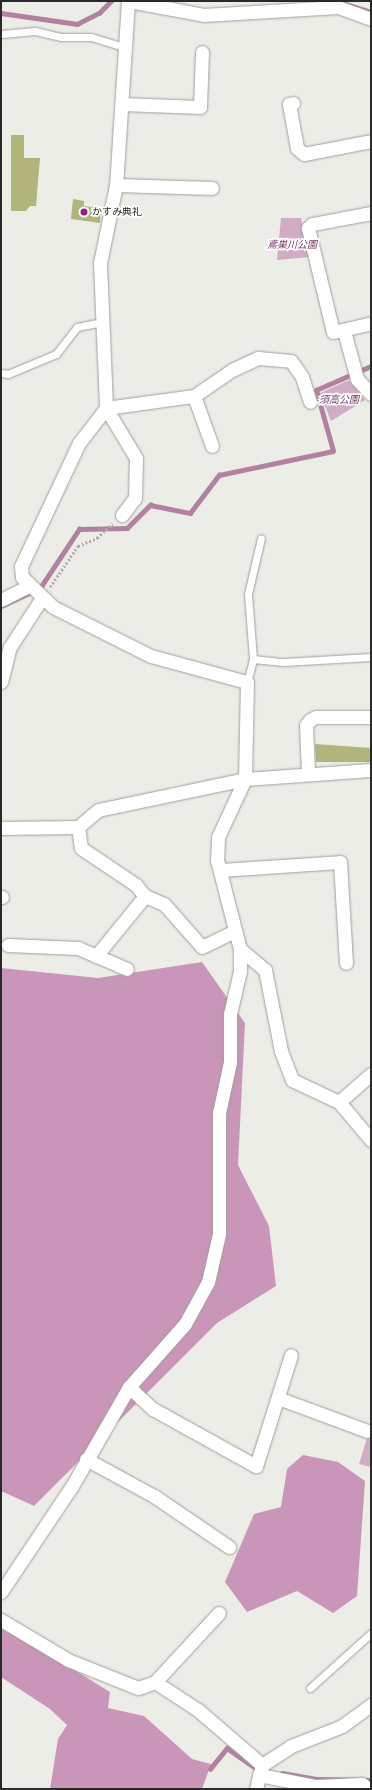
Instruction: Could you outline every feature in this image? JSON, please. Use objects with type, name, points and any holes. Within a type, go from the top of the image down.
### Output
[{"type":"street","points":[[122,516],[135,498],[136,458],[106,408],[100,262],[116,185],[122,104],[123,47],[128,1],[204,15],[338,4],[371,19]]},
{"type":"street","points":[[122,104],[200,107],[202,52]]},
{"type":"street","points":[[293,102],[289,104],[296,148],[304,154],[371,141]]},
{"type":"street","points":[[116,185],[212,188]]},
{"type":"street","points":[[371,213],[312,224],[308,228],[333,332],[344,331],[371,323]]},
{"type":"street","points":[[344,331],[354,374],[371,394]]},
{"type":"street","points":[[1,1592],[9,1574],[49,1522],[129,1387],[185,1324],[214,1265],[219,1234],[219,1113],[230,1062],[230,1014],[240,971],[240,949],[220,870],[218,837],[221,824],[245,779],[247,682],[151,656],[53,607],[29,586],[22,577],[21,566],[79,443],[106,408],[194,396],[232,370],[258,358],[291,361],[302,378],[310,402]]},
{"type":"street","points":[[194,396],[212,446]]},
{"type":"street","points":[[1,600],[29,586]]},
{"type":"street","points":[[1,682],[10,647],[42,598]]},
{"type":"street","points":[[308,773],[306,725],[310,720],[316,717],[371,717]]},
{"type":"street","points":[[1,828],[78,827],[98,810],[245,779],[308,773],[371,770]]},
{"type":"street","points":[[78,827],[81,848],[136,885],[145,896],[164,904],[202,947],[235,931]]},
{"type":"street","points":[[220,870],[340,862],[346,963]]},
{"type":"street","points":[[96,956],[145,896]]},
{"type":"street","points":[[8,945],[78,948],[127,969]]},
{"type":"street","points":[[240,949],[265,970],[281,1051],[292,1080],[340,1102],[371,1140]]},
{"type":"street","points":[[340,1102],[371,1074]]},
{"type":"street","points":[[129,1387],[153,1409],[256,1466],[291,1355]]},
{"type":"street","points":[[278,1398],[367,1431]]},
{"type":"street","points":[[86,1459],[154,1496],[229,1547]]},
{"type":"street","points":[[1,1620],[68,1660],[138,1688],[155,1682],[219,1613]]},
{"type":"street","points":[[155,1682],[198,1710],[261,1770],[316,1788],[362,1784],[368,1789]]},
{"type":"street","points":[[256,1789],[261,1770],[291,1746],[342,1726],[371,1705]]},
{"type":"lane","points":[[1,34],[35,32],[62,37],[91,37],[123,47]]},
{"type":"lane","points":[[1,372],[8,374],[56,354],[77,326],[102,322]]},
{"type":"lane","points":[[247,682],[253,659],[248,594],[261,538]]},
{"type":"lane","points":[[253,659],[283,662],[371,657]]},
{"type":"lane","points":[[310,1688],[371,1633]]},
{"type":"path","points":[[42,598],[78,546],[97,538],[122,516]]},
{"type":"green space","name":"鳶巣川公園","points":[[281,218],[301,218],[309,257],[277,260]]},
{"type":"green space","name":"須高公園","points":[[349,380],[365,400],[331,421],[320,393]]},
{"type":"green space","points":[[371,1425],[371,1467],[359,1464]]},
{"type":"shaded area","points":[[202,962],[245,1023],[238,1165],[269,1226],[276,1286],[217,1323],[34,1506],[1,1491],[1,968],[98,978]]},
{"type":"shaded area","points":[[303,1455],[338,1462],[365,1481],[357,1596],[333,1613],[297,1591],[247,1612],[225,1582],[254,1514],[281,1507],[287,1469]]},
{"type":"shaded area","points":[[1,1616],[2,1625],[110,1692],[108,1708],[144,1716],[192,1759],[211,1764],[202,1789],[50,1789],[58,1739],[67,1725],[50,1709],[1,1677]]},
{"type":"building","points":[[11,135],[24,135],[24,158],[40,158],[36,206],[30,206],[26,211],[11,211]]},
{"type":"building","points":[[73,199],[84,201],[84,206],[101,208],[100,223],[71,219]]},
{"type":"building","points":[[315,744],[371,748],[371,762],[316,762]]},
{"type":"waterway","points":[[1,13],[77,24],[99,13],[111,1]]},
{"type":"waterway","points":[[342,3],[371,12]]},
{"type":"waterway","points":[[1,606],[40,588],[79,529],[127,528],[150,505],[190,513],[219,475],[333,451],[316,390],[371,366]]},
{"type":"waterway","points":[[210,1769],[227,1748],[259,1770]]},
{"type":"waterway","points":[[282,1773],[317,1779],[371,1780]]},
{"type":"place","name":"かすみ典礼","points":[[84,212]]}]
